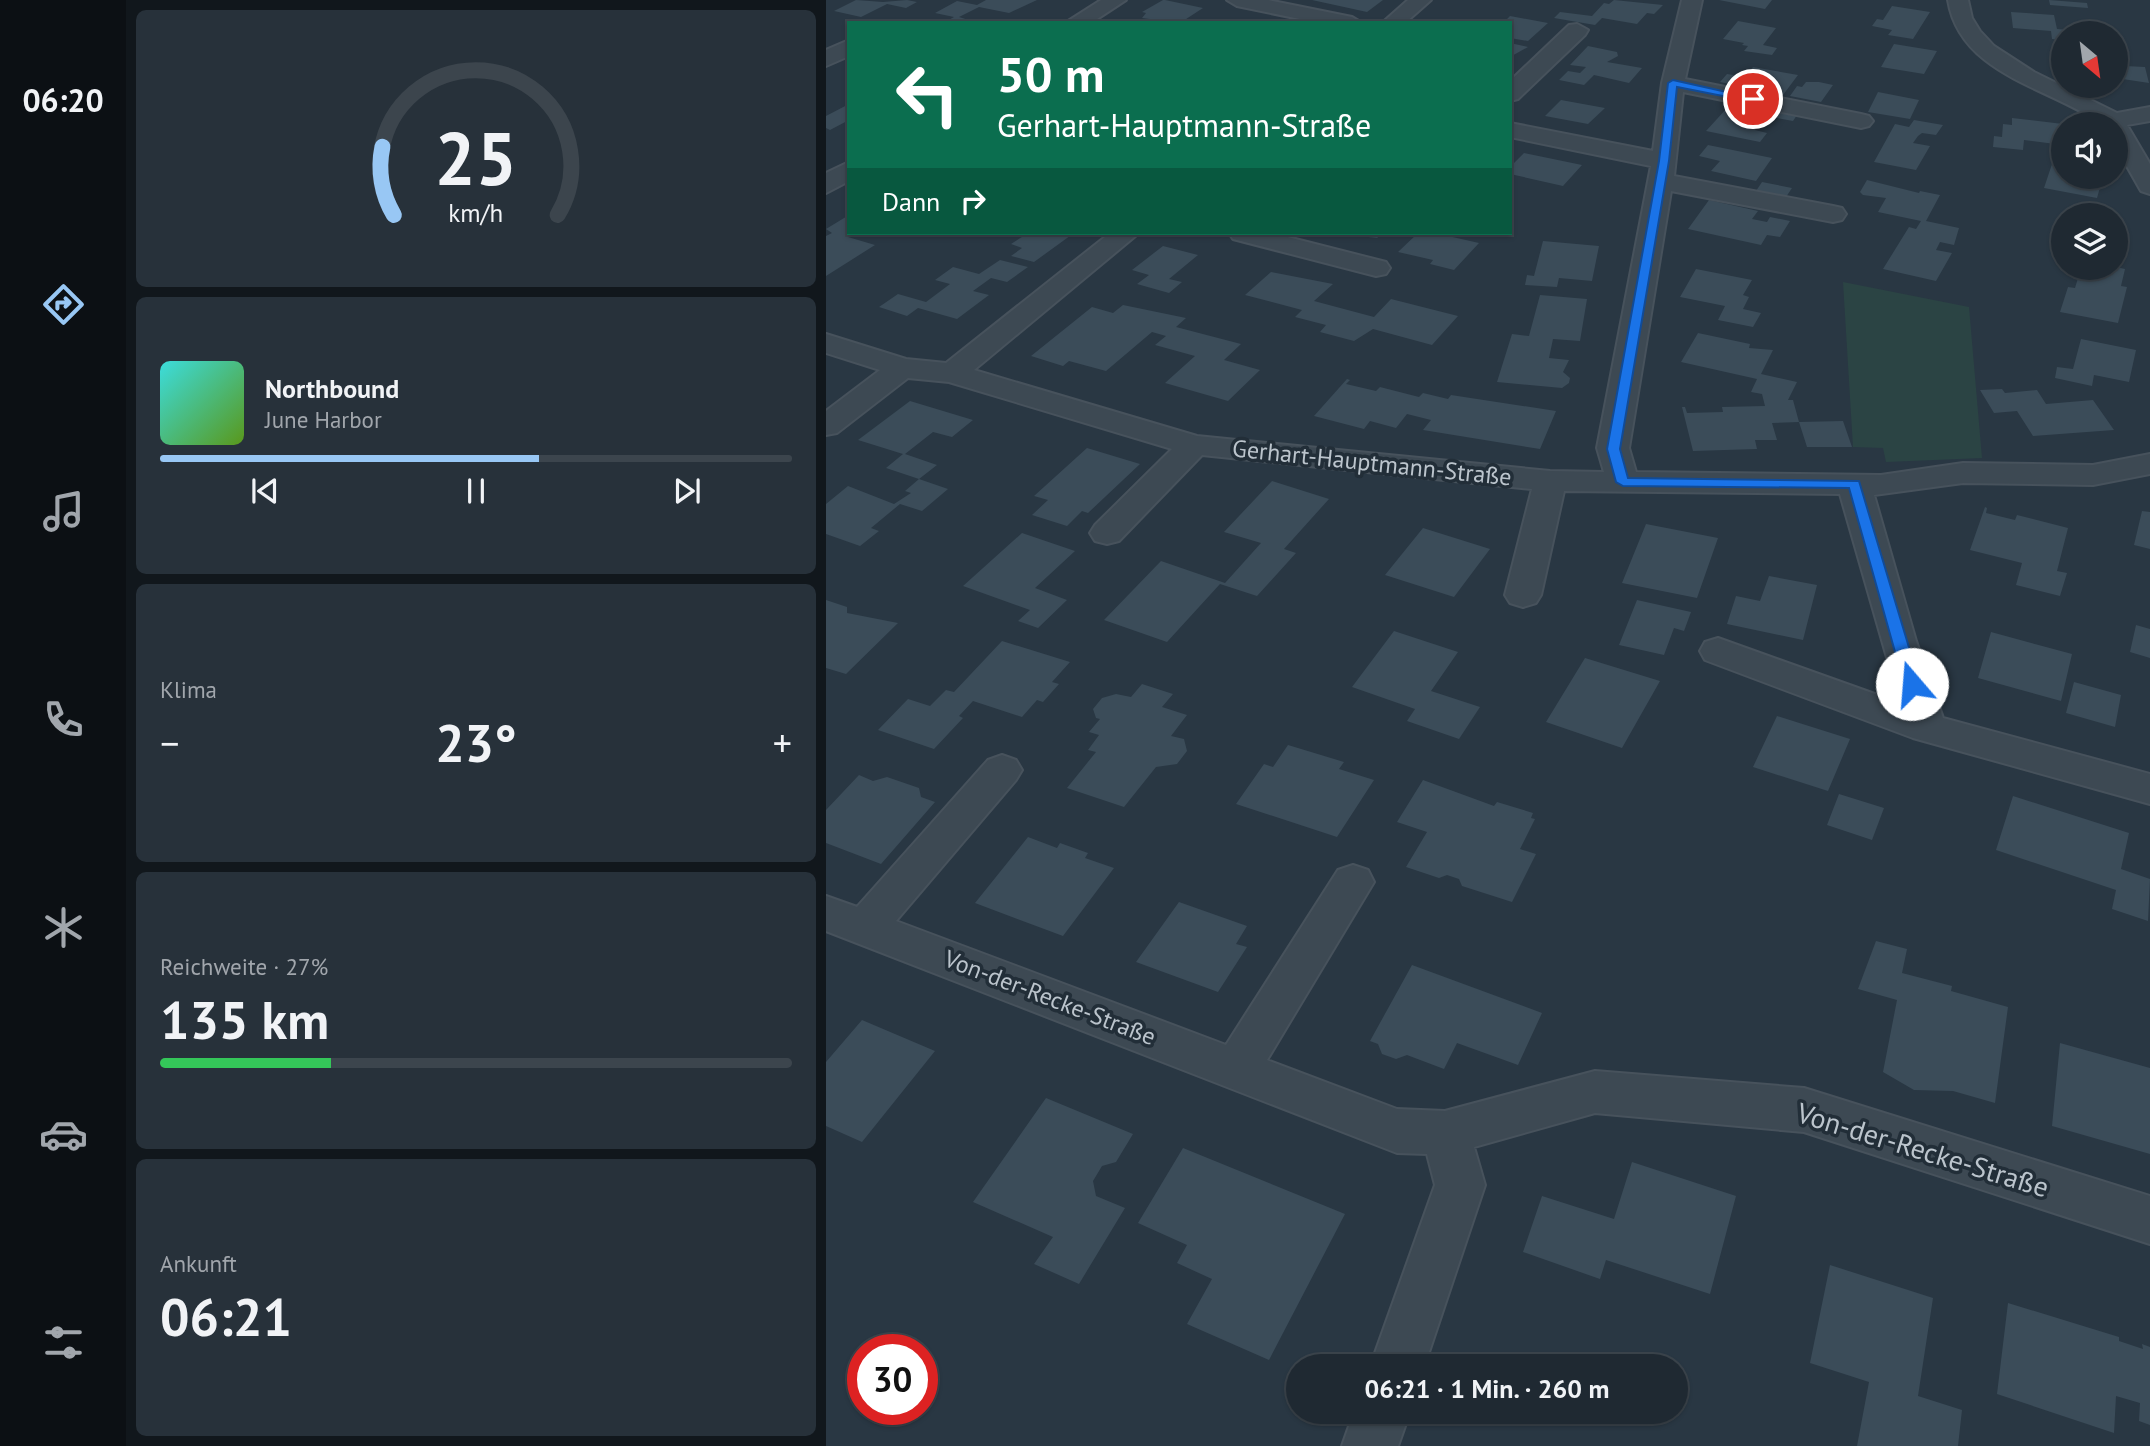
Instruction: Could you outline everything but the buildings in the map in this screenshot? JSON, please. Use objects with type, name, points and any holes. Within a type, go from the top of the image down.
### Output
[{"type":"street","points":[[1079,21],[1116,0]]},
{"type":"street","points":[[1237,0],[1342,21]]},
{"type":"street","points":[[1395,21],[1421,0]]},
{"type":"street","points":[[1623,482],[1614,449],[1662,171],[1673,83],[1692,0]]},
{"type":"street","points":[[1958,0],[1958,8],[1973,40],[2019,72],[2093,112]]},
{"type":"street","points":[[1512,92],[1577,30]]},
{"type":"street","points":[[826,33],[847,36]]},
{"type":"street","points":[[826,59],[847,48]]},
{"type":"street","points":[[1673,83],[1861,121]]},
{"type":"street","points":[[2128,120],[2150,114]]},
{"type":"street","points":[[1512,131],[1833,214]]},
{"type":"street","points":[[2128,147],[2150,186]]},
{"type":"street","points":[[826,185],[847,170]]},
{"type":"street","points":[[952,373],[1124,235]]},
{"type":"street","points":[[1250,235],[1376,268]]},
{"type":"street","name":"Gerhart-Hauptmann-Straße","points":[[826,343],[902,368],[952,373],[1194,445],[1550,481],[1881,485],[1963,473],[2093,475],[2150,464]]},
{"type":"street","points":[[826,426],[902,368]]},
{"type":"street","points":[[1107,533],[1194,445]]},
{"type":"street","name":"Gerhart-Hauptmann-Straße","points":[[1523,595],[1550,481]]},
{"type":"street","points":[[1854,484],[1898,640],[1927,728]]},
{"type":"street","points":[[1718,651],[1927,728],[2150,789]]},
{"type":"street","name":"Von-der-Recke-Straße","points":[[1002,770],[845,920],[1398,1131],[1446,1133],[1595,1092],[1804,1110],[2150,1220]]},
{"type":"street","points":[[1236,1069],[1353,882]]},
{"type":"street","points":[[1402,1354],[1460,1185],[1446,1133]]},
{"type":"street","points":[[1370,1446],[1378,1424]]},
{"type":"green space","points":[[1843,282],[1969,307],[1982,458],[1886,462],[1883,448],[1853,447]]},
{"type":"route","points":[[1753,99],[1673,83],[1664,161],[1614,449],[1623,482],[1854,484],[1912,684]]}]
